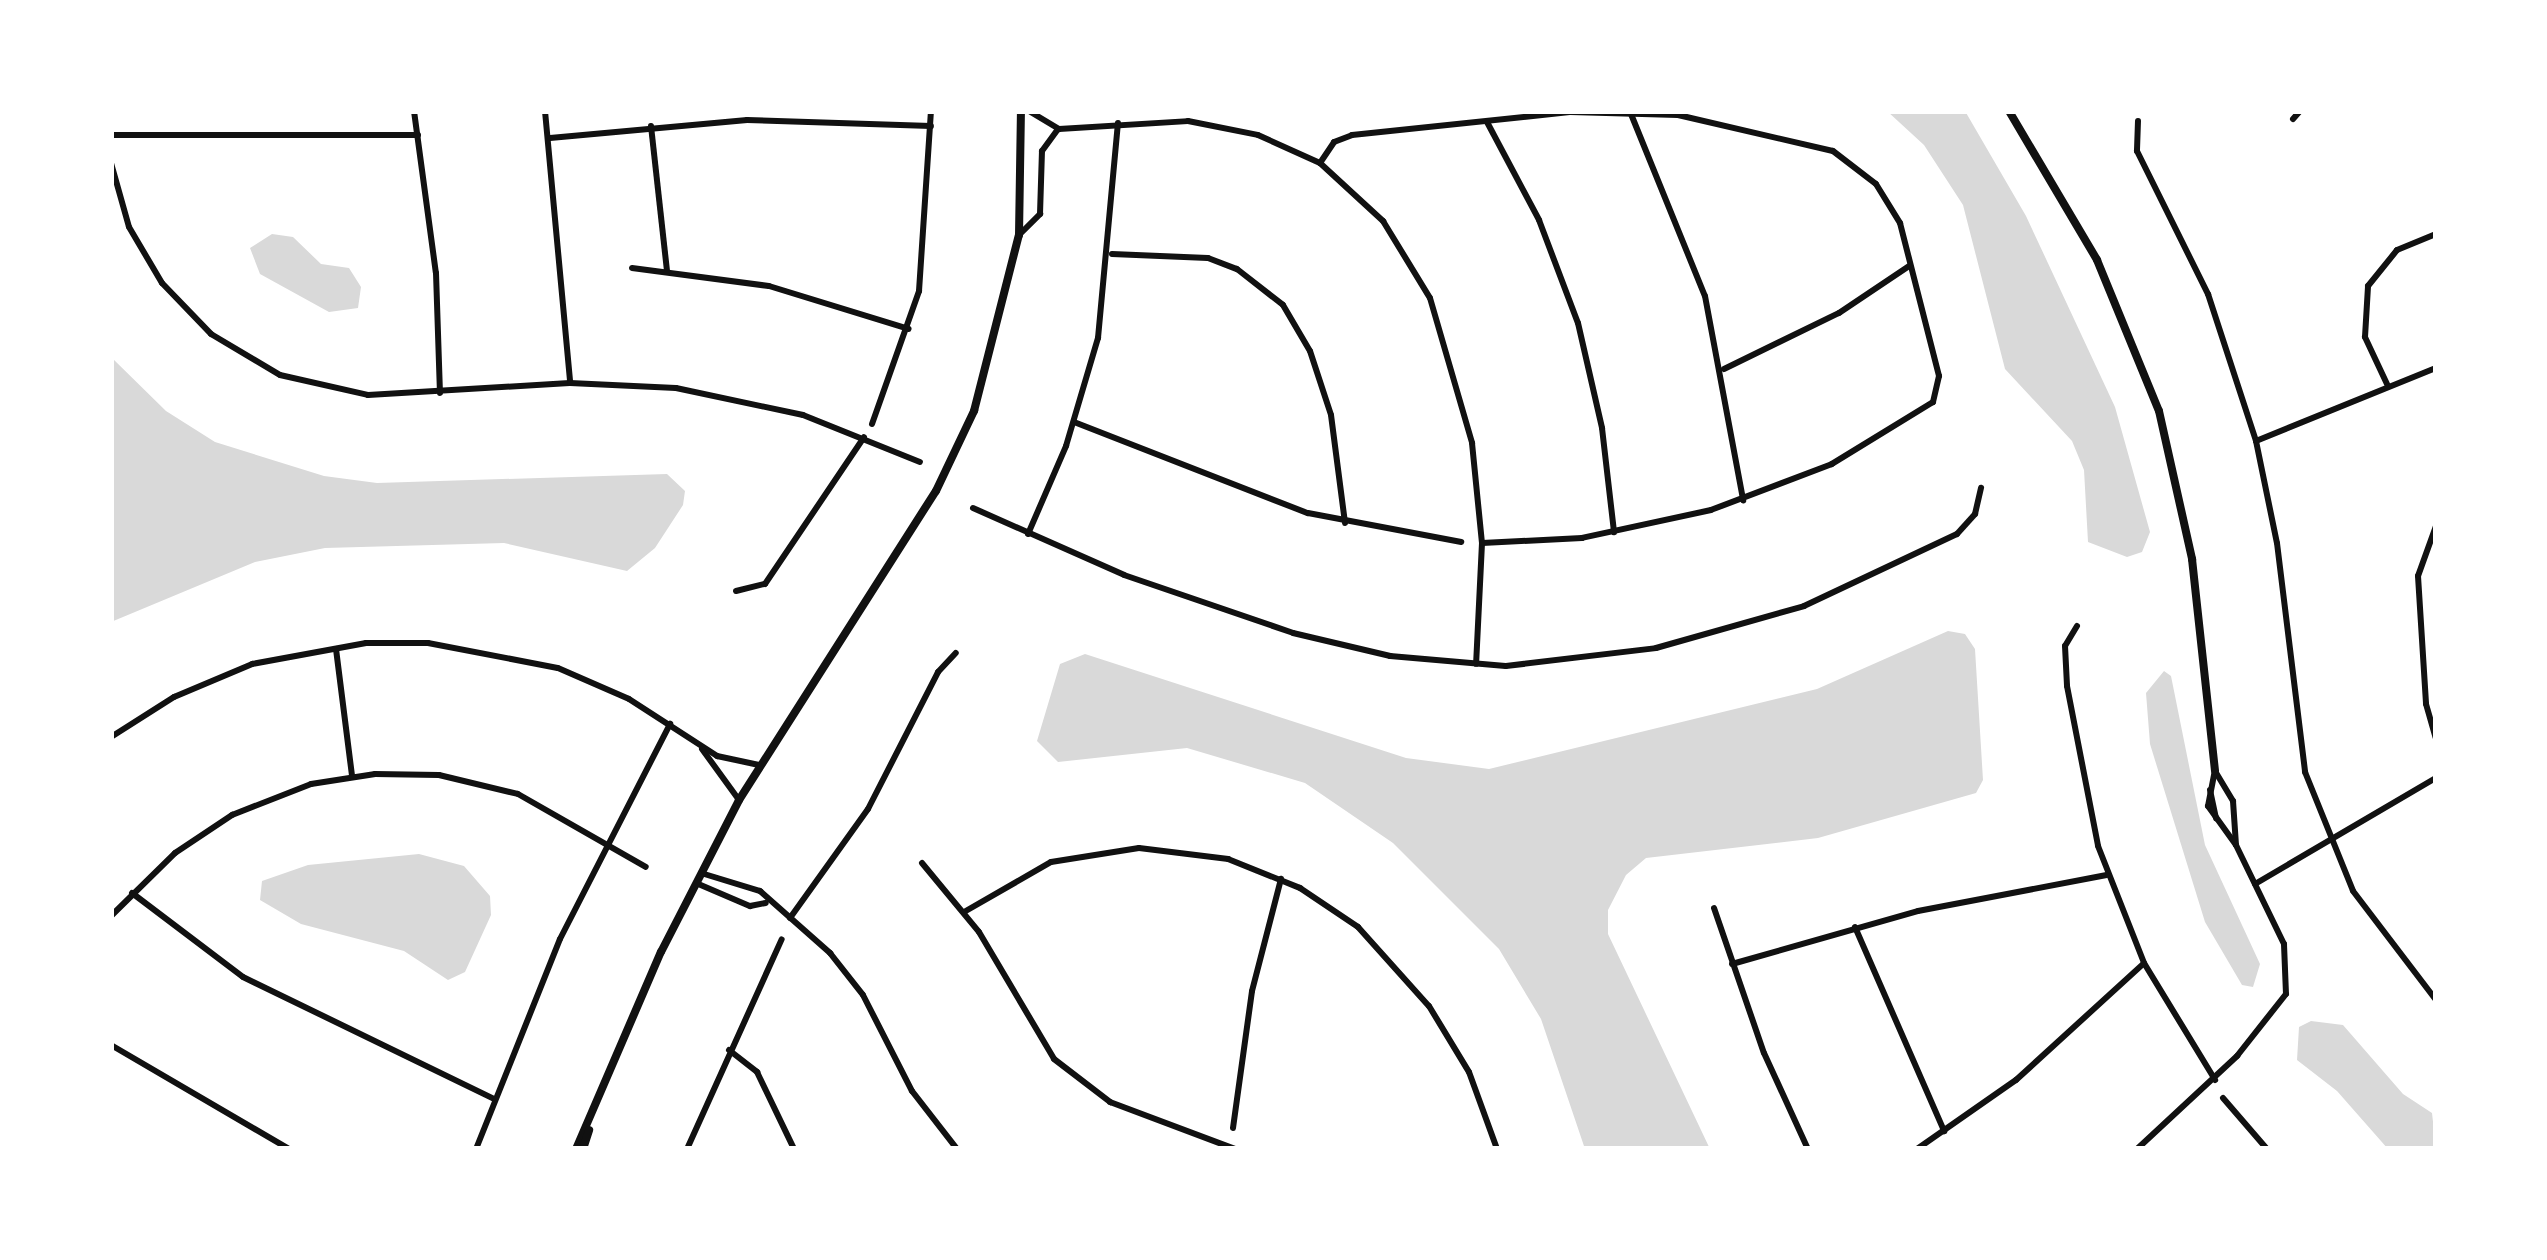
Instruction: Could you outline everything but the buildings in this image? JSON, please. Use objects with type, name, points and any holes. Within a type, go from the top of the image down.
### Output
[{"type":"street","points":[[414,111],[440,393]]},
{"type":"street","points":[[545,111],[570,383]]},
{"type":"street","points":[[872,424],[909,329],[929,222],[931,111]]},
{"type":"street","points":[[580,1149],[696,883],[739,800],[956,452],[989,368],[1019,236],[1025,111],[1059,129],[1118,123],[1223,126],[1320,163],[1383,221],[1430,298],[1464,404],[1482,543],[1476,664]]},
{"type":"street","points":[[2009,111],[2092,249],[2151,386],[2187,530],[2215,771],[2233,801],[2236,845]]},
{"type":"street","points":[[1630,112],[1686,238],[1724,369],[1743,500]]},
{"type":"street","points":[[1320,163],[1346,136],[1630,112],[1725,121],[1833,151],[1889,202],[1939,376],[1933,402],[1832,464],[1743,500],[1614,532],[1482,543]]},
{"type":"street","points":[[1487,121],[1539,220],[1578,323],[1602,428],[1614,532]]},
{"type":"street","points":[[2138,121],[2137,151],[2208,294],[2256,441],[2277,543],[2297,741],[2328,841],[2371,919],[2436,1000]]},
{"type":"street","points":[[1028,534],[1074,422],[1111,254],[1118,123]]},
{"type":"street","points":[[550,138],[651,126],[931,126]]},
{"type":"street","points":[[651,126],[668,272]]},
{"type":"street","points":[[1019,236],[1040,214],[1042,151],[1059,129]]},
{"type":"street","points":[[111,135],[418,135]]},
{"type":"street","points":[[111,163],[152,270],[183,309],[234,351],[323,388],[440,393],[570,383],[737,398],[864,437],[920,463]]},
{"type":"street","points":[[2387,384],[2365,337],[2368,286],[2397,250],[2436,234]]},
{"type":"street","points":[[1111,254],[1208,258],[1237,268],[1283,305],[1310,351],[1331,415],[1345,523]]},
{"type":"street","points":[[1724,369],[1839,313],[1910,266]]},
{"type":"street","points":[[632,268],[769,286],[909,329]]},
{"type":"street","points":[[2256,441],[2436,368]]},
{"type":"street","points":[[1074,422],[1345,523],[1461,542]]},
{"type":"street","points":[[736,591],[765,584],[864,437]]},
{"type":"street","points":[[973,508],[1028,534],[1293,633],[1390,656],[1476,664],[1636,652],[1804,606],[1957,534],[1975,514],[1981,488]]},
{"type":"street","points":[[2436,526],[2418,576],[2426,704],[2436,738]]},
{"type":"street","points":[[2077,626],[2065,652],[2069,714],[2108,875],[2144,963],[2215,1080]]},
{"type":"street","points":[[111,737],[213,679],[336,647],[428,643],[520,656],[594,682],[727,760],[759,765]]},
{"type":"street","points":[[336,647],[352,776]]},
{"type":"street","points":[[790,918],[868,809],[938,672],[956,653]]},
{"type":"street","points":[[476,1149],[607,840],[670,724]]},
{"type":"street","points":[[691,738],[739,800]]},
{"type":"street","points":[[2137,1149],[2215,1080],[2286,994],[2287,956],[2236,845],[2216,823],[2209,786],[2215,771]]},
{"type":"street","points":[[111,916],[131,893],[232,814],[352,776],[479,782],[537,801],[646,867]]},
{"type":"street","points":[[2255,884],[2436,778]]},
{"type":"street","points":[[964,912],[1051,862],[1108,850],[1200,854],[1281,880],[1358,927],[1406,976],[1469,1072],[1497,1149]]},
{"type":"street","points":[[922,862],[964,912],[1030,1030],[1084,1086],[1234,1149]]},
{"type":"street","points":[[701,873],[756,890],[848,974],[911,1091],[957,1149]]},
{"type":"street","points":[[1732,964],[1855,927],[2108,875]]},
{"type":"street","points":[[1233,1128],[1252,991],[1281,880]]},
{"type":"street","points":[[696,883],[750,906],[766,903]]},
{"type":"street","points":[[131,893],[197,948],[280,998],[494,1099]]},
{"type":"street","points":[[1714,908],[1808,1149]]},
{"type":"street","points":[[1855,927],[1944,1131]]},
{"type":"street","points":[[688,1149],[782,939]]},
{"type":"street","points":[[1917,1149],[2016,1081],[2144,963]]},
{"type":"street","points":[[111,1045],[290,1149]]},
{"type":"street","points":[[729,1050],[757,1072],[794,1149]]},
{"type":"street","points":[[2223,1097],[2267,1149]]},
{"type":"shaded area","points":[[1887,111],[1965,111],[2026,216],[2115,407],[2150,532],[2142,552],[2127,557],[2088,542],[2084,470],[2072,441],[2005,369],[1963,205],[1924,145]]},
{"type":"shaded area","points":[[272,234],[293,237],[321,264],[349,268],[361,287],[358,308],[329,312],[260,274],[250,248]]},
{"type":"shaded area","points":[[111,357],[166,411],[215,442],[324,476],[377,483],[667,474],[685,491],[683,505],[655,548],[627,571],[504,543],[325,548],[255,562],[111,622]]},
{"type":"shaded area","points":[[1948,631],[1965,634],[1975,649],[1983,780],[1976,793],[1818,838],[1646,858],[1626,875],[1608,910],[1608,934],[1710,1149],[1585,1149],[1541,1019],[1499,949],[1393,843],[1305,783],[1187,748],[1058,762],[1037,741],[1060,664],[1085,654],[1406,758],[1489,769],[1817,689]]},
{"type":"shaded area","points":[[2164,671],[2171,676],[2205,845],[2260,964],[2253,987],[2242,985],[2205,922],[2150,744],[2146,693]]},
{"type":"shaded area","points":[[419,854],[464,866],[490,896],[491,915],[465,972],[448,980],[404,951],[301,924],[260,900],[262,881],[308,865]]},
{"type":"shaded area","points":[[2311,1021],[2343,1025],[2403,1094],[2432,1113],[2436,1148],[2388,1149],[2337,1091],[2297,1060],[2299,1027]]}]
